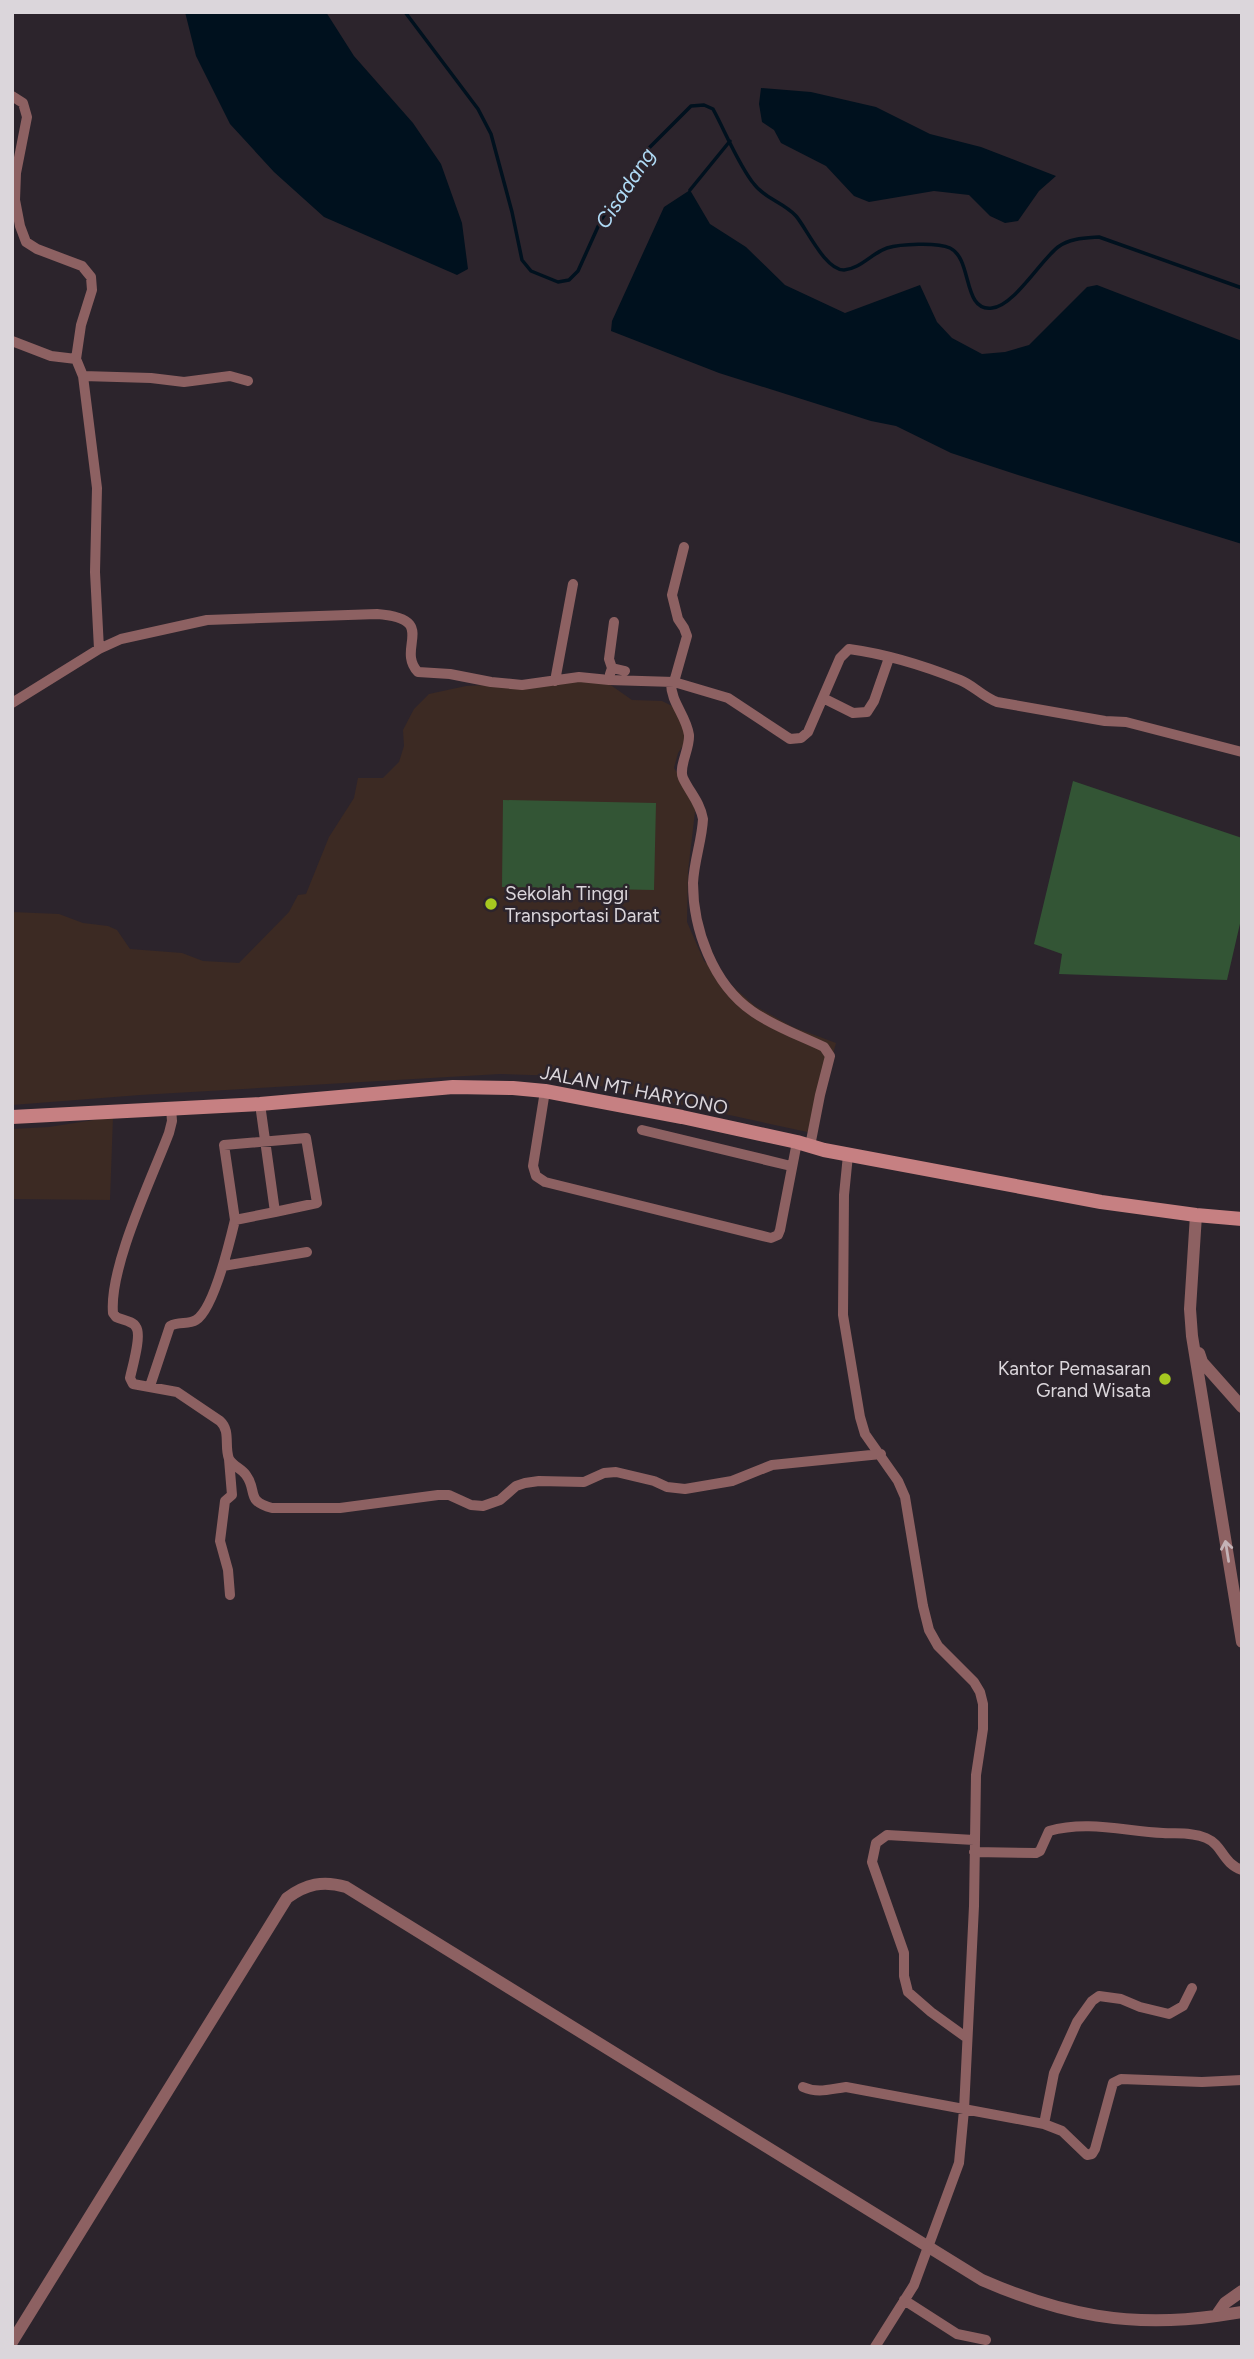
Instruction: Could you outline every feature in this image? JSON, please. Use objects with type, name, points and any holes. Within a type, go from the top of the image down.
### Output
[{"type":"main road","name":"JALAN MT HARYONO","points":[[12,1117],[260,1104],[453,1087],[513,1088],[545,1091],[848,1155],[1101,1202],[1242,1219]]},
{"type":"street","points":[[12,96],[23,103],[27,117],[16,173],[16,226],[26,242],[37,249],[82,266],[91,277],[92,290],[81,324],[76,359],[83,376],[96,488],[95,572],[99,649]]},
{"type":"street","points":[[12,341],[51,355],[76,359]]},
{"type":"street","points":[[83,376],[151,377],[184,382],[230,376],[248,381]]},
{"type":"street","points":[[545,1091],[533,1166],[536,1176],[545,1182],[771,1238],[778,1235],[791,1166],[804,1144],[830,1056],[824,1047],[752,1011],[734,994],[706,951],[694,902],[693,879],[703,818],[698,802],[682,777],[689,747],[689,733],[684,717],[675,704],[672,682],[687,636],[678,619],[672,595],[684,547]]},
{"type":"street","points":[[555,681],[573,584]]},
{"type":"street","points":[[12,703],[99,649],[121,639],[207,620],[385,614],[401,618],[413,629],[412,663],[418,672],[522,685],[579,677],[672,682],[728,698],[793,739],[801,738],[808,732],[846,650],[889,658],[962,680],[981,695],[997,702],[1105,721],[1126,722],[1242,752]]},
{"type":"street","points":[[609,680],[614,622]]},
{"type":"street","points":[[822,698],[853,713],[867,712],[874,701],[889,658]]},
{"type":"street","points":[[612,668],[625,671]]},
{"type":"street","points":[[260,1104],[275,1212]]},
{"type":"street","points":[[171,1108],[169,1133],[124,1252],[113,1305],[116,1317],[133,1324],[137,1329],[130,1378],[133,1384],[177,1392],[225,1425],[232,1495],[225,1501],[220,1541],[228,1570],[230,1595]]},
{"type":"street","points":[[642,1130],[791,1166]]},
{"type":"street","points":[[149,1386],[170,1326],[198,1319],[205,1311],[223,1266],[235,1220],[223,1147],[227,1144],[306,1138],[318,1200],[315,1203],[235,1220]]},
{"type":"street","points":[[848,1155],[844,1195],[843,1315],[860,1417],[865,1434],[881,1454],[905,1497],[929,1630],[938,1646],[974,1682],[983,1704],[983,1729],[976,1775],[964,2110],[959,2163],[914,2285],[875,2347]]},
{"type":"street","points":[[1196,1215],[1190,1309],[1192,1336],[1242,1642]]},
{"type":"street","points":[[223,1266],[307,1252]]},
{"type":"street","points":[[1192,1336],[1202,1362],[1242,1407]]},
{"type":"street","points":[[229,1459],[246,1475],[253,1498],[261,1505],[272,1508],[340,1508],[438,1495],[449,1495],[471,1505],[484,1506],[500,1500],[516,1486],[525,1483],[584,1482],[604,1473],[616,1472],[667,1487],[685,1489],[732,1481],[772,1465],[881,1454]]},
{"type":"street","points":[[974,1852],[1036,1853],[1040,1851],[1049,1831],[1068,1826],[1090,1825],[1189,1833],[1206,1838],[1213,1842],[1229,1864],[1242,1870]]},
{"type":"street","points":[[967,2038],[930,2012],[908,1992],[904,1976],[904,1953],[872,1862],[876,1843],[887,1835],[974,1840]]},
{"type":"street","points":[[12,2342],[286,1898],[309,1885],[322,1883],[346,1887],[982,2280],[1024,2299],[1081,2314],[1160,2321],[1242,2312]]},
{"type":"street","points":[[1044,2124],[1054,2073],[1077,2022],[1092,2000],[1099,1996],[1121,1999],[1169,2014],[1182,2006],[1192,1989]]},
{"type":"street","points":[[803,2087],[813,2091],[828,2091],[846,2087],[1044,2124],[1062,2131],[1087,2155],[1096,2149],[1113,2083],[1121,2079],[1202,2082],[1242,2080]]},
{"type":"street","points":[[1216,2316],[1225,2303],[1242,2291]]},
{"type":"street","points":[[904,2300],[957,2334],[986,2340]]},
{"type":"shaded area","name":"Sekolah Tinggi Transportasi Darat","points":[[602,679],[632,700],[662,701],[674,707],[683,721],[686,741],[678,753],[674,768],[695,802],[688,871],[687,922],[704,961],[755,1006],[793,1027],[836,1043],[812,1133],[561,1076],[500,1074],[12,1105],[12,912],[59,914],[83,923],[108,926],[117,930],[130,949],[182,953],[203,961],[239,963],[289,912],[298,895],[306,894],[329,837],[354,798],[358,778],[383,778],[399,762],[404,746],[403,730],[414,709],[429,694],[466,686]]},
{"type":"shaded area","points":[[113,1117],[110,1200],[12,1199],[12,1129],[49,1127]]},
{"type":"green space","points":[[1073,781],[1242,838],[1242,915],[1227,980],[1059,974],[1062,954],[1034,944]]},
{"type":"green space","points":[[503,800],[656,803],[654,890],[502,887]]},
{"type":"water","points":[[185,12],[326,12],[354,56],[413,123],[441,164],[462,223],[468,269],[457,275],[324,217],[274,172],[230,124],[196,56]]},
{"type":"water","points":[[761,88],[811,92],[876,107],[930,134],[981,147],[1056,176],[1039,191],[1018,221],[1005,223],[990,216],[969,195],[934,191],[869,202],[854,196],[826,166],[781,143],[774,130],[762,122],[759,104]]},
{"type":"water","points":[[690,190],[710,224],[746,247],[785,285],[845,313],[920,285],[937,322],[952,338],[982,354],[1005,352],[1029,345],[1087,287],[1097,285],[1242,341],[1242,544],[951,453],[896,426],[871,421],[719,373],[611,331],[612,321],[664,207]]},
{"type":"waterway","name":"Cisadang","points":[[405,12],[478,109],[491,134],[522,260],[531,271],[558,282],[569,280],[578,271],[601,220],[647,150],[691,106],[704,105],[713,109],[748,177],[763,193],[796,216],[823,256],[837,268],[850,269],[882,250],[893,247],[918,244],[944,246],[957,254],[976,302],[983,307],[992,308],[1018,292],[1058,247],[1073,240],[1099,237],[1242,288]]},
{"type":"waterway","points":[[690,190],[730,141]]},
{"type":"place","name":"Sekolah Tinggi Transportasi Darat","points":[[491,904]]},
{"type":"place","name":"Kantor Pemasaran Grand Wisata","points":[[1165,1379]]}]
